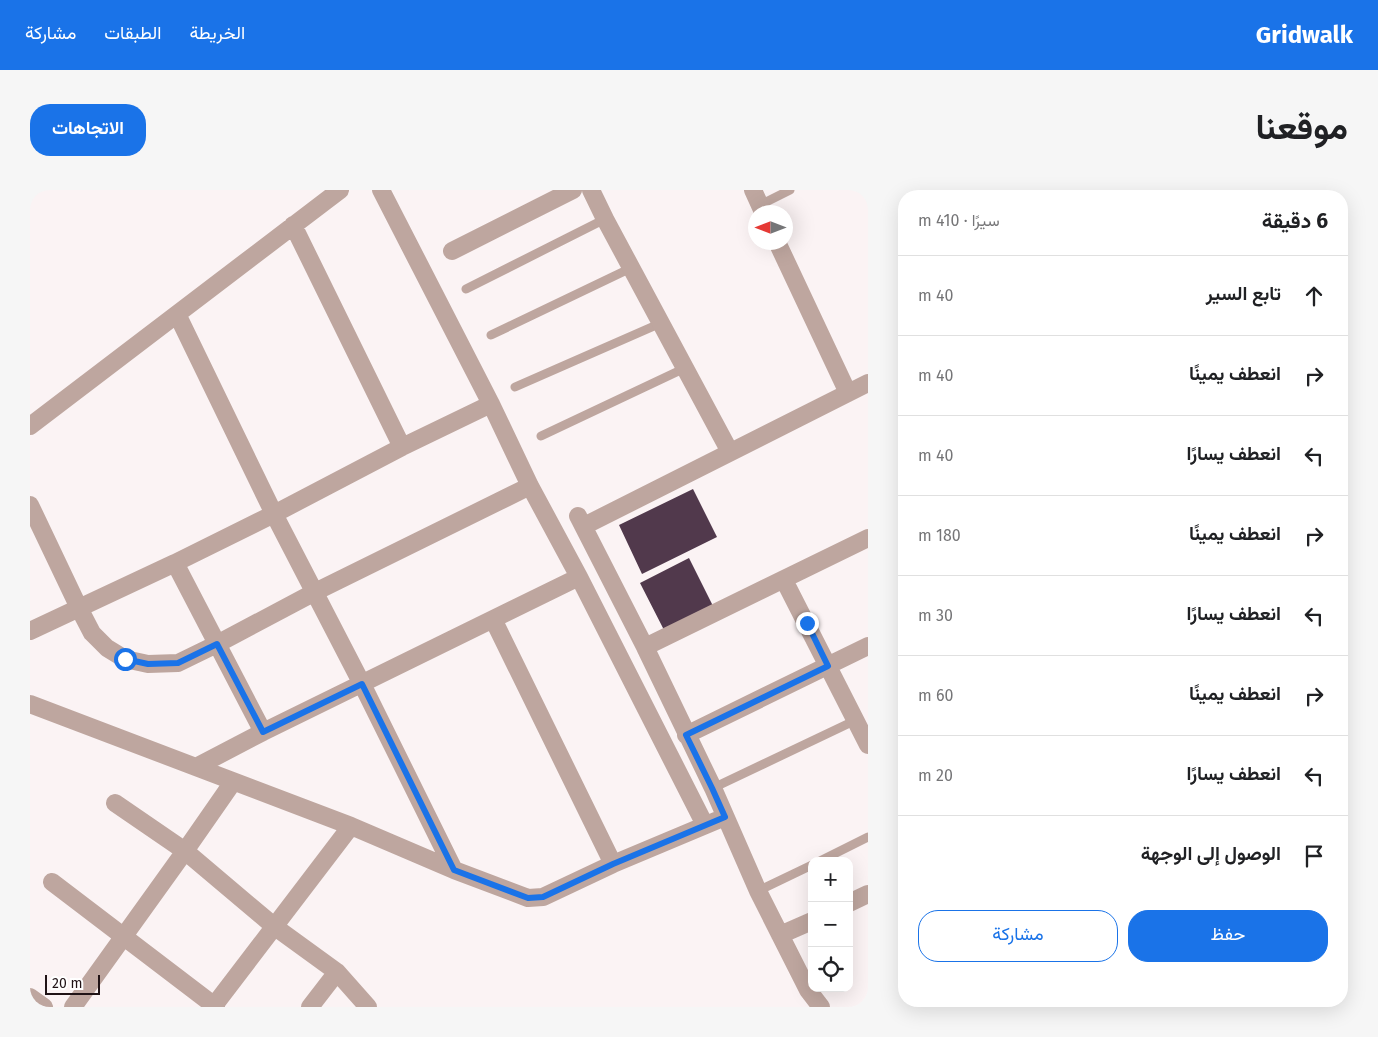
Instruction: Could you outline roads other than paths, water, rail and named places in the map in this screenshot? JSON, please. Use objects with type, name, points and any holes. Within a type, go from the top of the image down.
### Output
[{"type":"street","points":[[30,426],[340,190]]},
{"type":"street","points":[[381,190],[491,404],[530,486],[705,826]]},
{"type":"street","points":[[452,250],[572,190]]},
{"type":"street","points":[[591,190],[730,452]]},
{"type":"street","points":[[293,225],[402,447]]},
{"type":"street","points":[[781,250],[848,393]]},
{"type":"street","points":[[177,314],[274,514],[362,684],[454,870]]},
{"type":"street","points":[[822,1007],[809,999],[645,647],[581,521],[730,452],[868,383]]},
{"type":"street","points":[[30,631],[175,563],[402,447],[491,404]]},
{"type":"street","points":[[30,505],[92,633],[107,648],[125,659],[148,664],[178,663],[315,592],[530,486]]},
{"type":"street","points":[[645,647],[868,538]]},
{"type":"street","points":[[175,563],[263,732]]},
{"type":"street","points":[[196,767],[263,732],[579,578]]},
{"type":"street","points":[[784,580],[868,745]]},
{"type":"street","points":[[493,619],[613,864]]},
{"type":"street","points":[[686,735],[868,646]]},
{"type":"street","points":[[30,704],[351,826],[454,870],[528,898],[543,897],[613,864],[725,817]]},
{"type":"street","points":[[72,1007],[233,782]]},
{"type":"street","points":[[114,803],[185,851],[275,927],[337,972],[368,1007]]},
{"type":"street","points":[[52,882],[215,1006],[351,826]]},
{"type":"street","points":[[851,902],[868,894]]},
{"type":"street","points":[[780,935],[808,923]]},
{"type":"street","points":[[310,1007],[337,972]]},
{"type":"street","points":[[30,998],[44,1007]]},
{"type":"lane","points":[[759,203],[790,190]]},
{"type":"lane","points":[[466,289],[605,219]]},
{"type":"lane","points":[[491,335],[631,268]]},
{"type":"lane","points":[[516,387],[661,323]]},
{"type":"lane","points":[[541,436],[685,368]]},
{"type":"lane","points":[[712,788],[856,720]]},
{"type":"lane","points":[[828,857],[868,838]]},
{"type":"lane","points":[[758,891],[808,867]]}]
